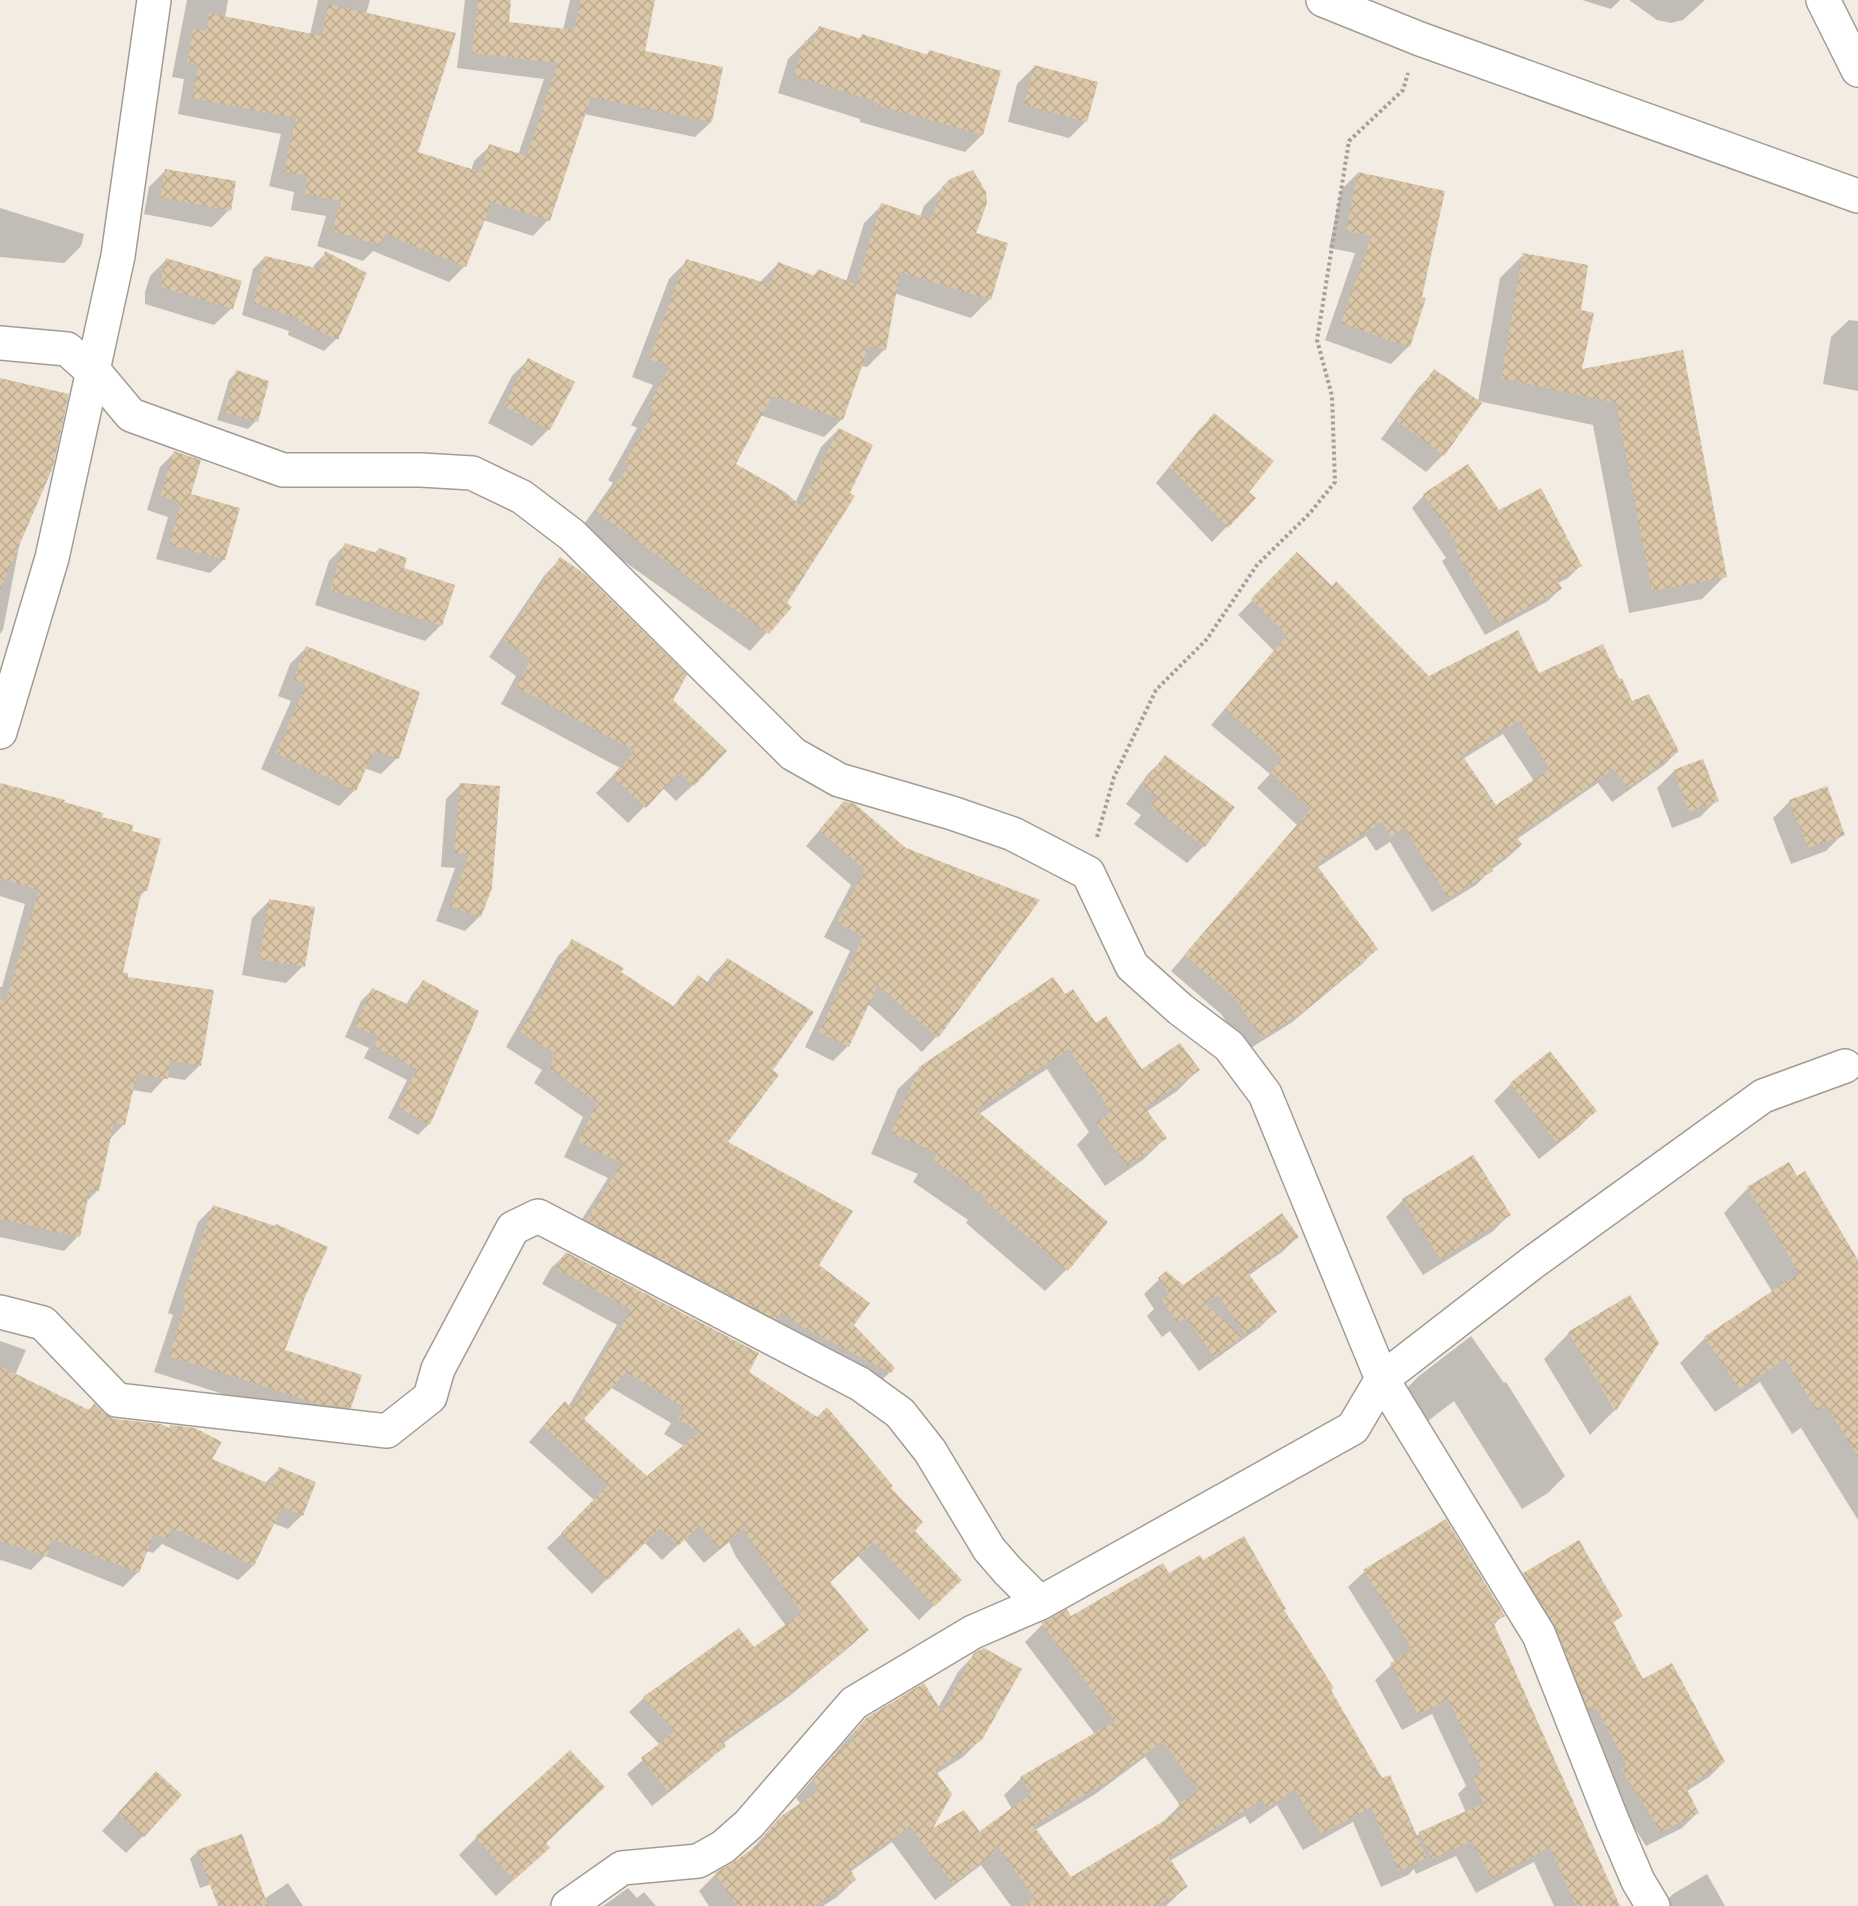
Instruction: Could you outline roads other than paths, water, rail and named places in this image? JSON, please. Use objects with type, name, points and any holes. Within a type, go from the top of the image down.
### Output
[{"type":"street","points":[[0,732],[52,558],[118,256],[154,0]]},
{"type":"street","points":[[1323,0],[1420,39],[1858,196]]},
{"type":"street","points":[[1823,0],[1858,70]]},
{"type":"street","points":[[0,344],[68,349],[100,378],[131,415],[283,470],[421,470],[472,473],[522,497],[572,536],[793,754],[839,780],[952,813],[1012,834],[1088,873],[1132,966],[1180,1009],[1228,1046],[1265,1094],[1382,1379],[1539,1635],[1612,1820],[1638,1881],[1653,1906]]},
{"type":"street","points":[[568,1906],[622,1868],[698,1861],[723,1846],[749,1824],[854,1703],[973,1632],[1040,1603],[1353,1428],[1382,1379],[1532,1263],[1763,1096],[1845,1066]]},
{"type":"street","points":[[0,1312],[43,1323],[117,1400],[387,1431],[430,1397],[438,1369],[513,1228],[538,1216],[860,1384],[900,1413],[930,1450],[989,1549],[1040,1603]]}]
